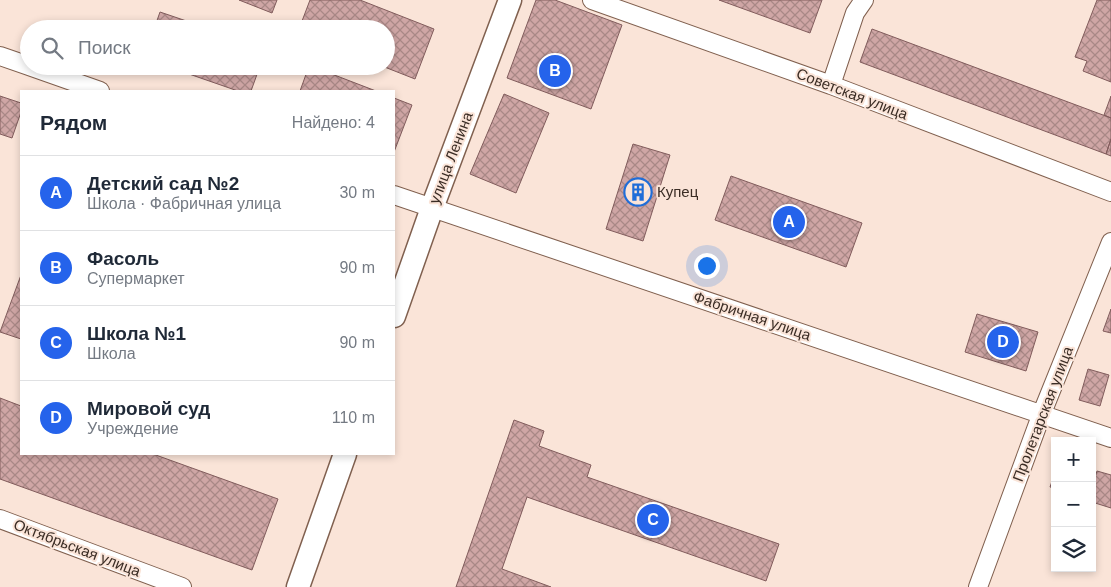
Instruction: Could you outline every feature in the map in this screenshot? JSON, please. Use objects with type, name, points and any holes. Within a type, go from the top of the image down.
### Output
[{"type":"street","name":"улица Ленина","points":[[395,313],[432,208],[510,0]]},
{"type":"street","name":"Советская улица","points":[[592,0],[831,85],[1111,192]]},
{"type":"street","points":[[831,85],[855,13],[864,0]]},
{"type":"street","points":[[0,56],[20,63]]},
{"type":"street","points":[[55,75],[97,90]]},
{"type":"street","name":"Фабричная улица","points":[[395,195],[1042,413],[1111,438]]},
{"type":"street","name":"Пролетарская улица","points":[[978,587],[1042,413],[1111,242]]},
{"type":"street","points":[[298,587],[345,455]]},
{"type":"street","name":"Октябрьская улица","points":[[0,519],[182,587]]},
{"type":"building","points":[[239,0],[277,0],[272,13]]},
{"type":"building","points":[[310,0],[360,0],[434,29],[415,79],[395,71],[395,20],[302,20]]},
{"type":"building","points":[[536,0],[555,0],[622,25],[591,109],[507,78]]},
{"type":"building","points":[[719,0],[822,0],[810,33]]},
{"type":"building","points":[[1097,0],[1111,0],[1111,82],[1083,71],[1087,61],[1075,57]]},
{"type":"building","points":[[160,12],[184,20],[157,20]]},
{"type":"building","points":[[872,29],[1111,118],[1111,139],[1106,154],[860,62]]},
{"type":"building","points":[[192,75],[257,75],[251,90],[235,90]]},
{"type":"building","points":[[306,75],[334,75],[373,90],[300,90]]},
{"type":"building","points":[[504,94],[549,113],[516,193],[470,174]]},
{"type":"building","points":[[0,96],[20,103],[20,115],[12,138],[0,134]]},
{"type":"building","points":[[1111,96],[1111,118],[1104,115]]},
{"type":"building","points":[[395,98],[412,105],[395,149]]},
{"type":"building","points":[[1111,139],[1111,156],[1106,154]]},
{"type":"building","name":"Купец","points":[[633,144],[670,155],[643,241],[606,229]]},
{"type":"building","points":[[731,176],[862,223],[846,267],[715,220]]},
{"type":"building","points":[[20,278],[20,339],[0,332]]},
{"type":"building","points":[[1111,309],[1111,333],[1103,331]]},
{"type":"building","points":[[977,314],[1038,332],[1026,371],[965,352]]},
{"type":"building","points":[[1088,369],[1109,375],[1100,406],[1079,400]]},
{"type":"building","points":[[0,398],[20,406],[20,455],[156,455],[278,499],[252,570],[0,479]]},
{"type":"building","points":[[514,420],[544,431],[539,446],[591,465],[587,477],[779,544],[766,581],[527,497],[502,569],[551,587],[456,587]]},
{"type":"building","points":[[1097,471],[1111,475],[1111,508],[1096,503]]},
{"type":"place","name":"Фасоль","points":[[555,71]]},
{"type":"place","name":"Купец","points":[[638,192]]},
{"type":"place","name":"Детский сад №2","points":[[789,222]]},
{"type":"place","name":"Мировой суд","points":[[1003,342]]},
{"type":"place","name":"Школа №1","points":[[653,520]]}]
